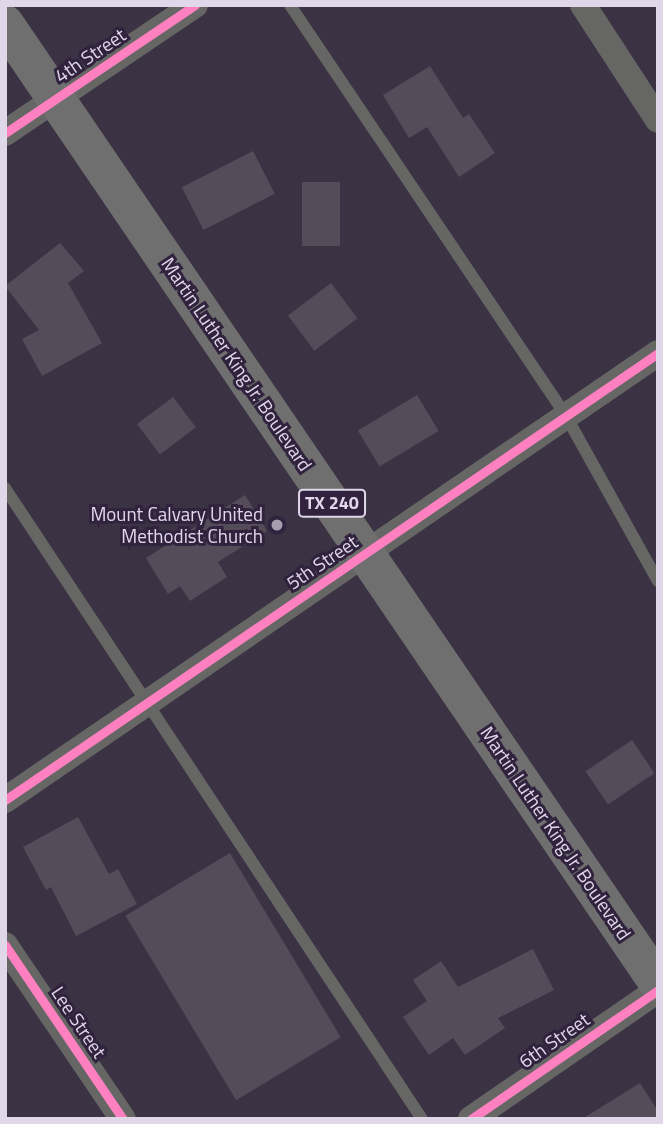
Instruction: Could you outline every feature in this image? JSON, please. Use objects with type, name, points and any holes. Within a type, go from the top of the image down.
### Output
[{"type":"main road","name":"Martin Luther King Jr. Boulevard","points":[[5,24],[658,983]]},
{"type":"street","name":"4th Street","points":[[5,133],[195,5]]},
{"type":"street","points":[[583,5],[658,120]]},
{"type":"street","name":"5th Street","points":[[5,800],[658,354]]},
{"type":"street","name":"Lee Street","points":[[5,945],[123,1119]]},
{"type":"street","name":"6th Street","points":[[471,1119],[658,989]]},
{"type":"lane","points":[[290,5],[566,416],[658,581]]},
{"type":"lane","points":[[5,488],[422,1119]]},
{"type":"building","points":[[430,66],[463,118],[469,114],[495,153],[459,177],[427,127],[409,138],[383,95]]},
{"type":"building","points":[[253,151],[275,194],[204,230],[182,187]]},
{"type":"building","points":[[302,182],[340,182],[340,246],[302,246]]},
{"type":"building","points":[[60,243],[84,271],[68,283],[102,343],[42,376],[22,339],[39,330],[5,286]]},
{"type":"building","points":[[331,283],[357,318],[314,351],[288,315]]},
{"type":"building","points":[[417,395],[439,431],[379,467],[358,431]]},
{"type":"building","points":[[173,397],[196,427],[160,454],[137,424]]},
{"type":"building","points":[[245,495],[267,531],[218,562],[227,577],[190,601],[180,586],[168,594],[146,558]]},
{"type":"building","points":[[632,740],[654,773],[608,804],[586,771]]},
{"type":"building","points":[[78,817],[109,874],[118,869],[137,904],[76,936],[51,887],[46,890],[23,847]]},
{"type":"building","points":[[230,853],[341,1037],[236,1100],[125,916]]},
{"type":"building","points":[[533,949],[554,990],[498,1018],[505,1028],[465,1055],[453,1038],[429,1055],[403,1017],[427,1001],[413,980],[441,961],[458,987]]},
{"type":"building","points":[[640,1083],[658,1111],[658,1119],[582,1119]]},
{"type":"cycle path","points":[[5,133],[195,5]]},
{"type":"cycle path","points":[[5,800],[658,353]]},
{"type":"cycle path","points":[[5,945],[123,1119]]},
{"type":"cycle path","points":[[471,1119],[658,990]]},
{"type":"place","name":"Mount Calvary United Methodist Church","points":[[277,525]]}]
